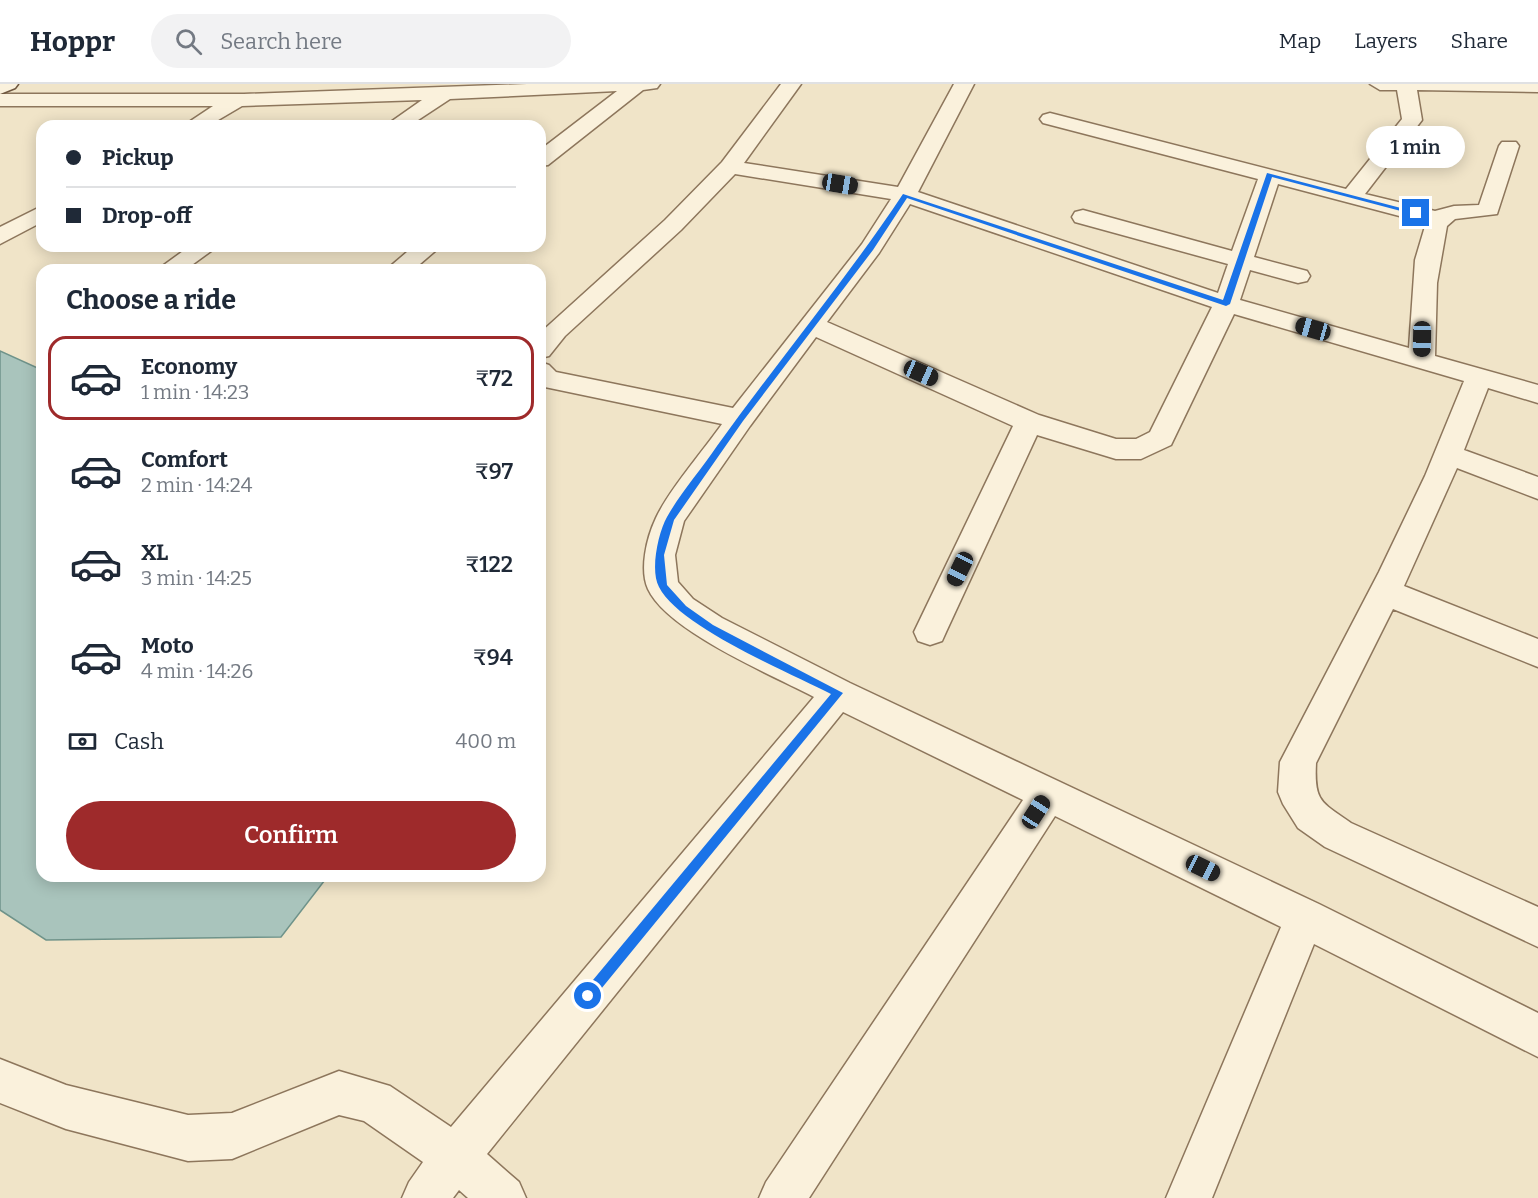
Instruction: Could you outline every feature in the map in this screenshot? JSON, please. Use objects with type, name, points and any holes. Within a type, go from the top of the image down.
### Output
[{"type":"street","points":[[0,87],[8,84]]},
{"type":"street","points":[[153,101],[191,84]]},
{"type":"street","points":[[205,120],[247,99],[286,84]]},
{"type":"street","points":[[404,120],[464,84]]},
{"type":"street","points":[[546,155],[639,84]]},
{"type":"street","points":[[0,100],[153,101],[444,95],[650,84]]},
{"type":"street","points":[[546,342],[556,330],[673,225],[730,167],[791,84]]},
{"type":"street","points":[[964,84],[905,195],[871,248],[740,419],[670,519],[660,555],[662,586],[682,609],[710,627],[838,693],[1305,918],[1538,1036]]},
{"type":"street","points":[[1380,84],[1535,85]]},
{"type":"street","points":[[1352,196],[1412,120],[1416,85]]},
{"type":"street","points":[[1050,119],[1438,219]]},
{"type":"street","points":[[1422,360],[1423,295],[1433,229],[1438,219],[1446,214],[1481,213],[1489,209],[1509,146]]},
{"type":"street","points":[[730,167],[905,195],[1226,304],[1538,394]]},
{"type":"street","points":[[812,325],[1029,422],[1116,449],[1141,449],[1161,438],[1226,304],[1269,175]]},
{"type":"street","points":[[0,237],[36,216]]},
{"type":"street","points":[[1083,217],[1298,276]]},
{"type":"street","points":[[178,264],[196,252]]},
{"type":"street","points":[[406,264],[421,252]]},
{"type":"street","points":[[1479,377],[1450,455],[1387,593],[1298,762],[1296,792],[1311,816],[1338,835],[1538,927]]},
{"type":"street","points":[[546,378],[740,419]]},
{"type":"street","points":[[930,632],[1029,422]]},
{"type":"street","points":[[1450,455],[1538,488]]},
{"type":"street","points":[[1387,593],[1538,653]]},
{"type":"street","points":[[425,1198],[455,1157],[838,693]]},
{"type":"street","points":[[782,1198],[1048,793]]},
{"type":"street","points":[[1189,1198],[1305,918]]},
{"type":"street","points":[[0,1081],[66,1107],[188,1138],[232,1136],[339,1093],[374,1101],[455,1157],[502,1198]]},
{"type":"water","points":[[0,351],[36,367],[36,882],[323,882],[281,937],[46,940],[0,910]]},
{"type":"route","points":[[588,996],[838,693],[710,627],[682,609],[662,586],[660,555],[670,519],[740,419],[871,248],[905,195],[1226,304],[1269,175],[1416,213]]}]
